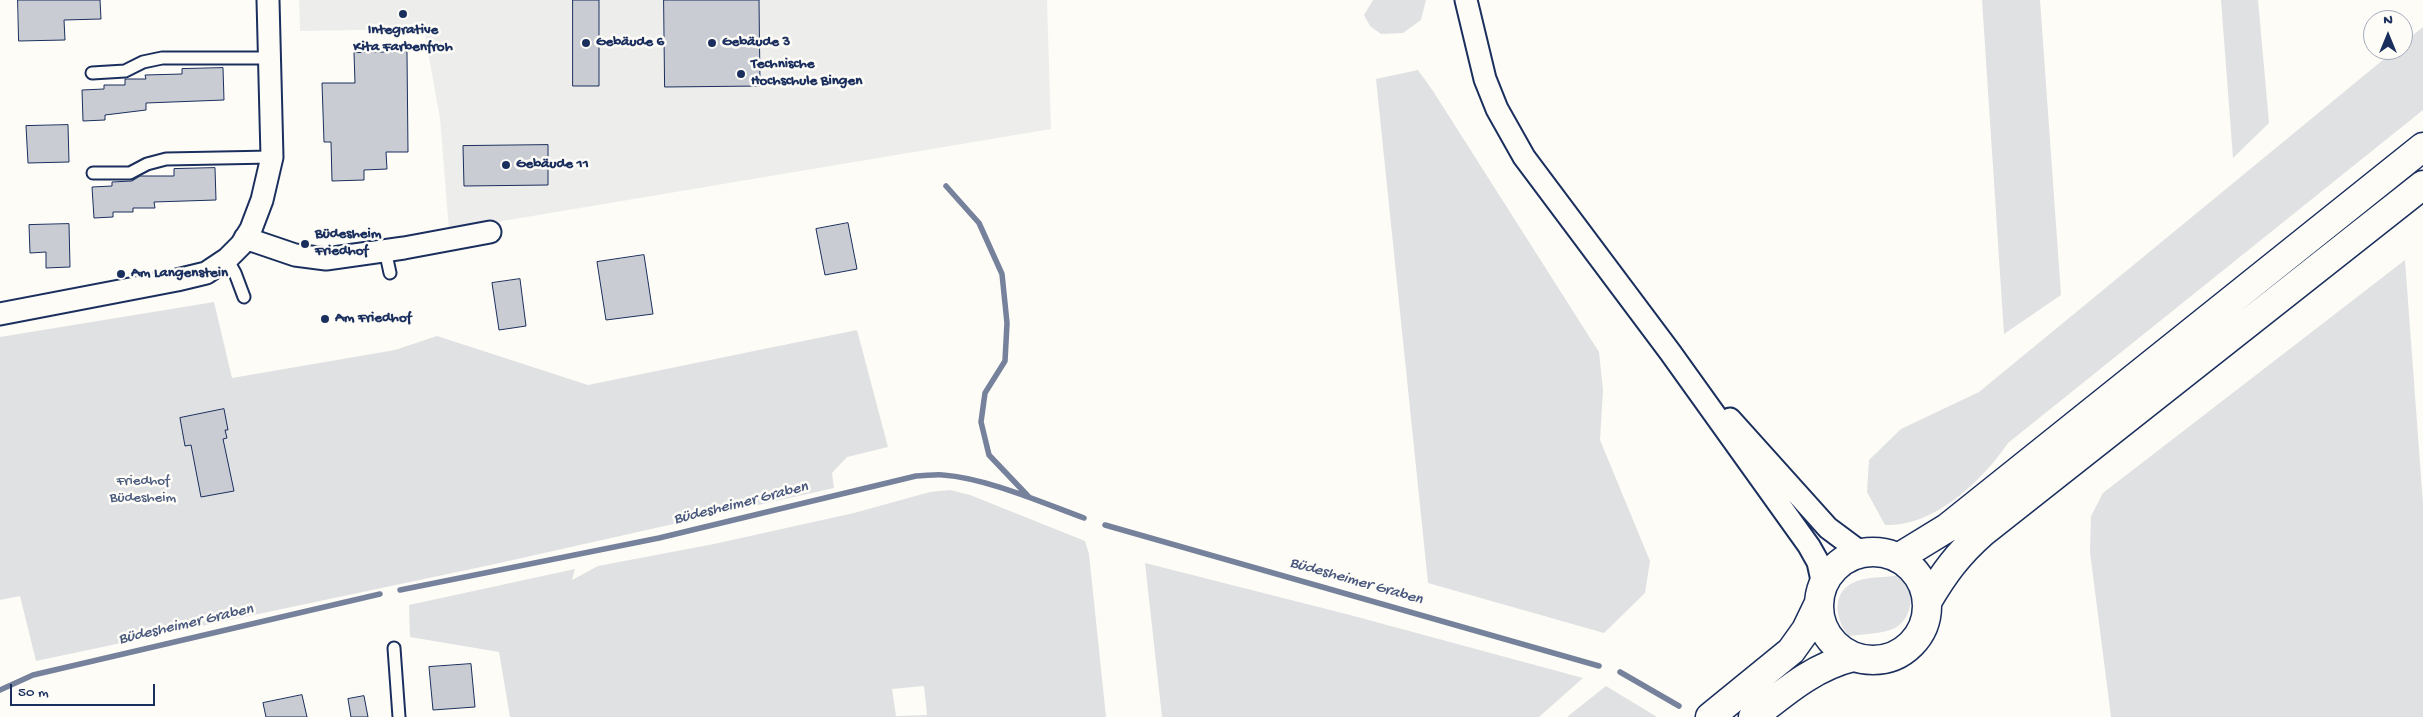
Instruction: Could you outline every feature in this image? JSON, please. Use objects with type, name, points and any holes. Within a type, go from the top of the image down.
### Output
[{"type":"main road","points":[[1898,558],[1947,528],[2423,147]]},
{"type":"main road","points":[[1927,602],[1951,564],[1983,532],[2423,185]]},
{"type":"main road","points":[[1710,717],[1791,651],[1806,630],[1821,594],[1837,566],[1854,556],[1875,552],[1898,558],[1918,576],[1926,591],[1927,618],[1921,632],[1912,645],[1899,654],[1884,659],[1868,660],[1853,657],[1832,641],[1824,630],[1820,617],[1821,594]]},
{"type":"main road","points":[[1753,717],[1800,679],[1831,663],[1853,657]]},
{"type":"street","points":[[0,314],[206,273],[227,258],[245,238],[251,229],[262,200],[272,157],[268,0]]},
{"type":"street","points":[[1466,0],[1485,79],[1497,109],[1524,157],[1670,352],[1809,546],[1818,562],[1821,594]]},
{"type":"street","points":[[245,238],[295,255],[326,258],[490,232]]},
{"type":"street","points":[[1670,352],[1828,528],[1863,554]]},
{"type":"lane","points":[[92,73],[125,71],[143,62],[162,58],[268,58]]},
{"type":"lane","points":[[93,173],[130,173],[147,164],[166,159],[272,157]]},
{"type":"lane","points":[[385,250],[390,273]]},
{"type":"lane","points":[[227,258],[244,297]]},
{"type":"lane","points":[[394,648],[399,717]]},
{"type":"shaded area","name":"Technische Hochschule Bingen","points":[[299,0],[1047,0],[1051,129],[449,230],[440,119],[424,29],[300,31]]},
{"type":"green space","points":[[1373,0],[1426,0],[1421,20],[1403,33],[1381,34],[1370,26],[1364,15]]},
{"type":"green space","points":[[1982,0],[2040,0],[2061,295],[2004,334]]},
{"type":"green space","points":[[2221,0],[2258,0],[2269,123],[2233,158]]},
{"type":"green space","points":[[2423,27],[2423,110],[2008,443],[1985,472],[1955,499],[1939,510],[1921,518],[1903,524],[1885,525],[1867,492],[1869,460],[1901,429],[1979,392],[2383,60],[2413,60],[2413,35]]},
{"type":"green space","points":[[1418,70],[1599,352],[1603,390],[1600,440],[1650,561],[1645,593],[1604,633],[1428,583],[1376,79]]},
{"type":"green space","points":[[2405,260],[2423,504],[2423,717],[2111,717],[2090,552],[2091,516],[2103,493]]},
{"type":"green space","name":"Friedhof Büdesheim","points":[[214,302],[232,378],[395,350],[437,336],[588,385],[857,330],[888,447],[847,457],[832,473],[834,488],[495,564],[36,661],[20,596],[0,600],[0,337]]},
{"type":"green space","points":[[950,490],[970,495],[1085,541],[1089,554],[1106,717],[510,717],[499,652],[410,637],[409,605],[575,569],[572,580],[598,566],[714,544],[854,513],[930,492]],"holes":[[[924,686],[927,715],[896,716],[892,689]]]},
{"type":"green space","points":[[1145,563],[1350,615],[1583,678],[1539,717],[1162,717]]},
{"type":"green space","points":[[1899,575],[1908,588],[1910,595],[1909,610],[1906,617],[1895,628],[1872,634],[1849,636],[1840,622],[1838,614],[1839,598],[1843,591],[1849,585],[1862,579]]},
{"type":"green space","points":[[1606,686],[1657,717],[1567,717]]},
{"type":"building","points":[[18,0],[100,0],[101,19],[64,20],[65,40],[19,41]]},
{"type":"building","name":"Gebäude 6","points":[[573,0],[599,0],[599,86],[573,86]]},
{"type":"building","name":"Gebäude 3","points":[[664,0],[759,0],[760,86],[665,87]]},
{"type":"building","points":[[407,52],[408,152],[386,152],[387,169],[364,170],[364,180],[332,181],[331,142],[324,142],[322,83],[355,83],[354,53]]},
{"type":"building","points":[[223,68],[224,100],[146,103],[146,110],[105,115],[105,120],[83,121],[82,90],[104,89],[104,85],[125,85],[125,79],[146,79],[145,75],[182,74],[182,69]]},
{"type":"building","points":[[68,125],[69,162],[28,163],[26,126]]},
{"type":"building","name":"Gebäude 11","points":[[548,145],[548,185],[464,186],[463,146]]},
{"type":"building","points":[[215,168],[216,200],[154,202],[155,208],[133,208],[133,212],[113,212],[113,217],[94,218],[92,187],[112,186],[112,182],[132,181],[140,176],[174,176],[174,169]]},
{"type":"building","points":[[848,223],[857,269],[825,275],[816,229]]},
{"type":"building","points":[[69,224],[70,267],[46,268],[46,252],[30,253],[29,225]]},
{"type":"building","points":[[644,255],[653,314],[606,320],[597,262]]},
{"type":"building","points":[[520,279],[526,326],[499,330],[492,283]]},
{"type":"building","points":[[224,409],[228,430],[225,430],[227,438],[223,439],[234,491],[201,497],[191,445],[185,446],[180,418]]},
{"type":"building","points":[[471,664],[475,707],[433,710],[429,667]]},
{"type":"building","points":[[302,695],[307,717],[266,717],[263,703]]},
{"type":"building","points":[[364,696],[368,717],[351,717],[348,699]]},
{"type":"waterway","points":[[946,186],[979,223],[1002,274],[1007,323],[1005,361],[985,393],[981,422],[989,455],[1028,496]]},
{"type":"waterway","name":"Büdesheimer Graben","points":[[400,590],[659,538],[916,476],[943,475],[977,481],[1014,492],[1084,518]]},
{"type":"waterway","name":"Büdesheimer Graben","points":[[1105,525],[1599,666]]},
{"type":"waterway","name":"Büdesheimer Graben","points":[[0,690],[33,675],[380,594]]},
{"type":"waterway","name":"Büdesheimer Graben","points":[[1620,672],[1679,706]]},
{"type":"place","name":"Integrative Kita Farbenfroh","points":[[403,14]]},
{"type":"place","name":"Gebäude 6","points":[[586,43]]},
{"type":"place","name":"Gebäude 3","points":[[712,43]]},
{"type":"place","name":"Technische Hochschule Bingen","points":[[741,74]]},
{"type":"place","name":"Gebäude 11","points":[[506,165]]},
{"type":"place","name":"Büdesheim Friedhof","points":[[305,244]]},
{"type":"place","name":"Am Langenstein","points":[[121,274]]},
{"type":"place","name":"Am Friedhof","points":[[325,319]]}]
